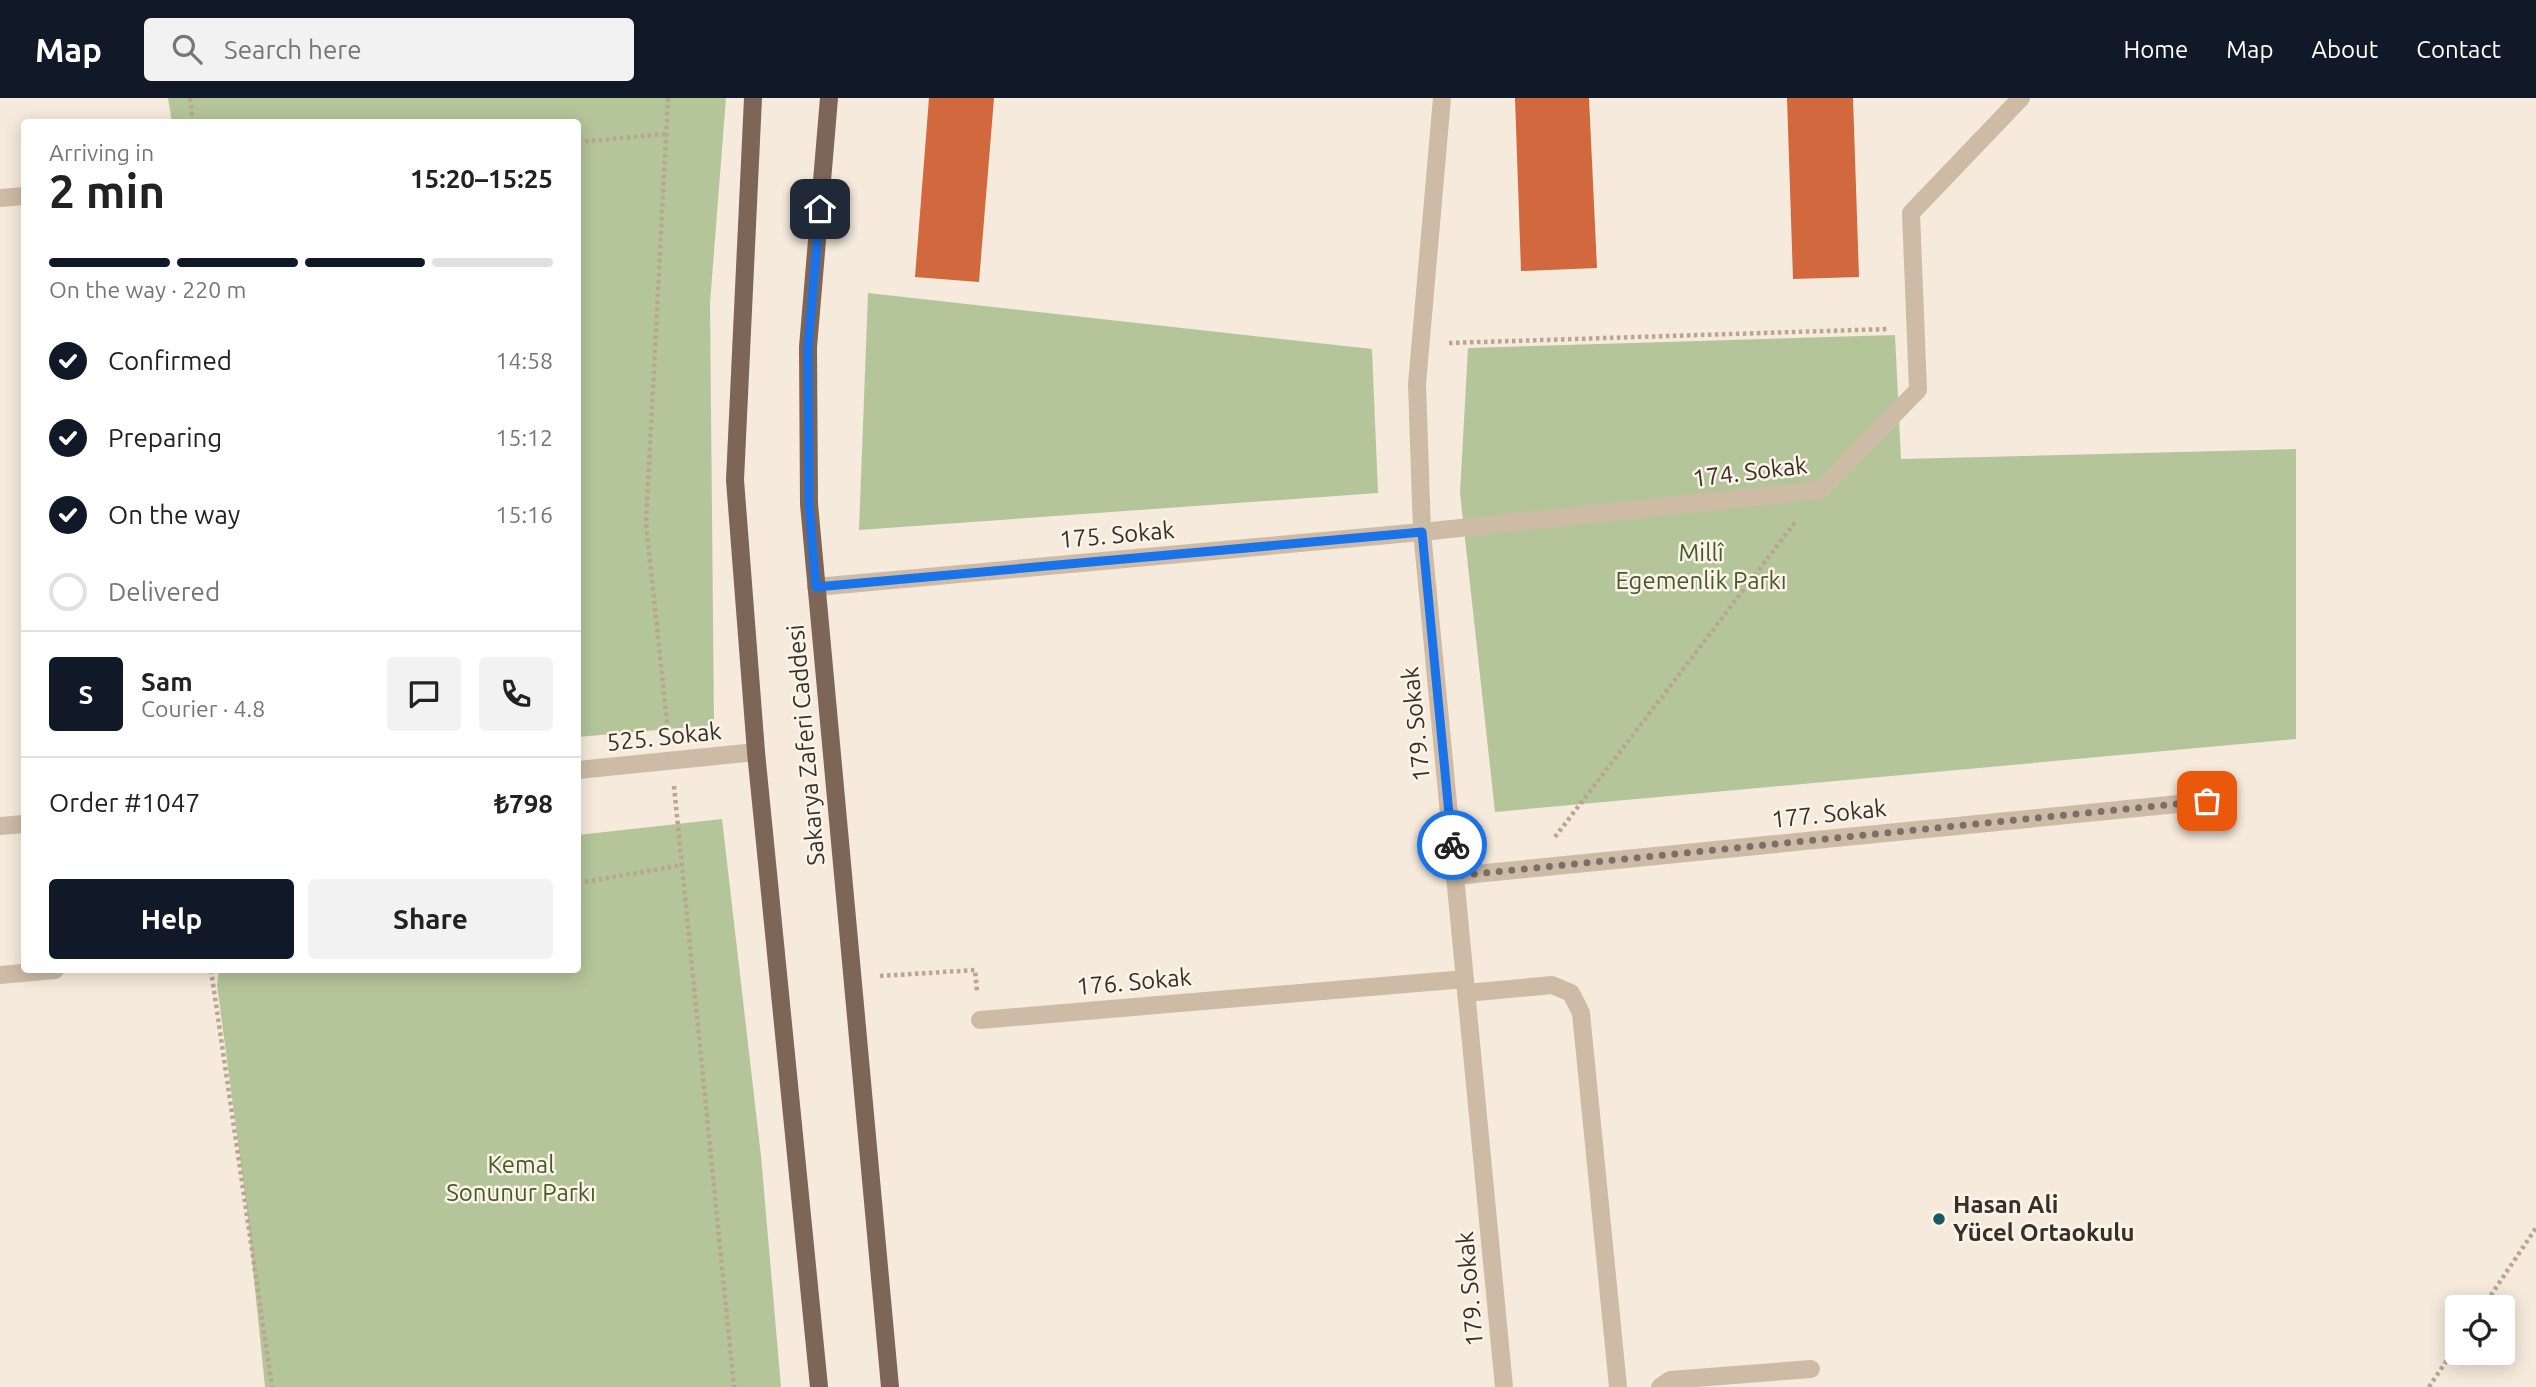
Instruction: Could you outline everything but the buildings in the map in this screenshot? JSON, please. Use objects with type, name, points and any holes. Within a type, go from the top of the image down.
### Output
[{"type":"main road","name":"Sakarya Zaferi Caddesi","points":[[753,98],[736,480],[756,752],[819,1387]]},
{"type":"main road","name":"Sakarya Zaferi Caddesi","points":[[829,98],[808,347],[809,504],[890,1387]]},
{"type":"street","name":"179. Sokak","points":[[1442,98],[1417,384],[1422,532],[1504,1387]]},
{"type":"street","name":"174. Sokak","points":[[1422,532],[1820,490],[1919,390],[1910,213],[2021,98]]},
{"type":"street","points":[[0,198],[21,196]]},
{"type":"street","name":"175. Sokak","points":[[816,587],[1422,532]]},
{"type":"street","name":"525. Sokak","points":[[581,770],[756,752]]},
{"type":"street","name":"177. Sokak","points":[[1455,876],[2207,801]]},
{"type":"street","points":[[0,827],[21,824]]},
{"type":"street","points":[[0,975],[22,973]]},
{"type":"street","name":"176. Sokak","points":[[980,1020],[1466,986],[1552,985],[1571,993],[1581,1013],[1618,1387]]},
{"type":"street","points":[[1660,1387],[1670,1380],[1811,1369]]},
{"type":"street","points":[[1618,1387],[1627,1387]]},
{"type":"path","points":[[190,98],[193,119]]},
{"type":"path","points":[[668,98],[646,523],[734,1387]]},
{"type":"path","points":[[581,142],[666,134]]},
{"type":"path","points":[[1420,344],[1916,328]]},
{"type":"path","points":[[1530,868],[1820,490]]},
{"type":"path","points":[[581,882],[682,864]]},
{"type":"path","points":[[852,978],[975,970],[980,1020]]},
{"type":"path","points":[[211,973],[272,1387]]},
{"type":"path","points":[[2491,1295],[2536,1227]]},
{"type":"path","points":[[2429,1387],[2445,1363]]},
{"type":"green space","points":[[168,98],[726,98],[710,303],[714,725],[581,737],[581,119],[172,119]]},
{"type":"green space","points":[[868,293],[1372,349],[1378,493],[859,530]]},
{"type":"green space","name":"Millî Egemenlik Parkı","points":[[1895,335],[1901,459],[2296,449],[2296,739],[1495,812],[1460,493],[1468,348]]},
{"type":"green space","name":"Kemal Sonunur Parkı","points":[[722,819],[761,1156],[781,1387],[265,1387],[247,1210],[217,985],[219,973],[581,973],[581,835]]},
{"type":"way so far","points":[[1452,845],[1455,876],[2207,801]]},
{"type":"place","name":"Hasan Ali Yücel Ortaokulu","points":[[1939,1219]]},
{"type":"route","points":[[820,209],[808,347],[809,504],[816,587],[1422,532],[1452,845]]}]
